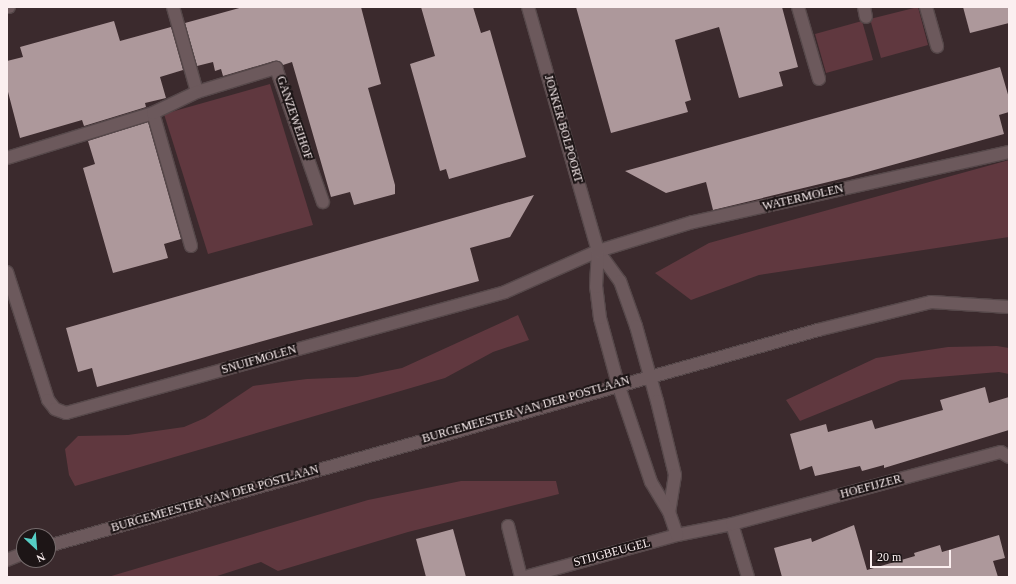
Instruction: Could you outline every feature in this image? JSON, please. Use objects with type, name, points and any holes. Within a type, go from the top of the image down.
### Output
[{"type":"street","points":[[173,7],[197,92]]},
{"type":"street","name":"JONKER BOLPOORT","points":[[528,7],[598,251],[596,287],[600,318],[618,384]]},
{"type":"street","points":[[798,7],[819,79]]},
{"type":"street","points":[[926,7],[937,46]]},
{"type":"street","name":"GANZEWEIHOF","points":[[153,113],[197,92],[276,68],[323,202]]},
{"type":"street","points":[[7,158],[153,113],[191,246]]},
{"type":"street","name":"WATERMOLEN","points":[[598,251],[693,222],[1009,152]]},
{"type":"street","name":"JONKER BOLPOORT","points":[[598,251],[620,281],[636,326],[650,376]]},
{"type":"street","name":"SNUIFMOLEN","points":[[7,272],[48,400],[55,409],[66,413],[505,292],[598,251]]},
{"type":"street","name":"BURGEMEESTER VAN DER POSTLAAN","points":[[56,544],[618,384],[818,330],[931,302],[1009,307]]},
{"type":"street","points":[[650,376],[675,475],[669,512]]},
{"type":"street","points":[[618,384],[651,482],[669,512],[677,535]]},
{"type":"street","name":"HOEFIJZER","points":[[677,535],[732,524],[1001,452],[1009,457]]},
{"type":"street","points":[[732,524],[748,577]]},
{"type":"street","points":[[508,526],[521,577]]},
{"type":"street","name":"STIJGBEUGEL","points":[[525,577],[677,535]]},
{"type":"shaded area","points":[[918,7],[928,45],[881,58],[870,19]]},
{"type":"shaded area","points":[[862,21],[873,60],[826,73],[815,34]]},
{"type":"shaded area","points":[[270,84],[313,225],[208,254],[164,114]]},
{"type":"shaded area","points":[[1009,160],[1009,237],[759,275],[691,300],[655,273],[709,243]]},
{"type":"shaded area","points":[[518,315],[529,340],[493,352],[445,378],[75,486],[69,475],[65,449],[78,436],[128,435],[184,427],[205,418],[253,386],[307,379],[357,377],[402,368]]},
{"type":"shaded area","points":[[997,346],[1009,348],[1009,374],[999,372],[901,380],[800,421],[786,400],[876,358],[948,347]]},
{"type":"shaded area","points":[[461,481],[556,481],[559,494],[408,532],[278,571],[261,562],[214,577],[108,577],[368,500]]},
{"type":"building","points":[[243,7],[361,7],[381,84],[368,88],[395,185],[395,194],[354,205],[350,192],[331,197],[292,62],[283,65],[274,61],[223,76],[221,69],[215,71],[213,62],[197,66],[185,23]]},
{"type":"building","points":[[421,7],[473,7],[481,33],[490,30],[526,157],[449,179],[446,169],[440,171],[410,64],[435,56]]},
{"type":"building","points":[[576,7],[782,7],[798,67],[779,72],[783,86],[739,98],[719,27],[675,40],[691,100],[685,102],[688,112],[611,133]]},
{"type":"building","points":[[963,7],[1009,7],[1009,23],[970,33]]},
{"type":"building","points":[[114,21],[120,41],[171,27],[183,70],[160,77],[166,98],[145,103],[146,107],[84,126],[82,120],[20,138],[7,88],[7,61],[23,57],[20,47]]},
{"type":"building","points":[[1000,67],[1009,98],[1009,112],[999,115],[1004,134],[849,177],[713,210],[706,182],[666,193],[625,171]]},
{"type":"building","points":[[148,122],[181,239],[164,244],[168,258],[113,273],[83,168],[95,164],[88,141]]},
{"type":"building","points":[[534,195],[510,237],[470,248],[479,281],[97,387],[92,368],[78,372],[66,328]]},
{"type":"building","points":[[985,387],[989,403],[1009,397],[1009,430],[884,468],[884,465],[862,471],[860,466],[815,476],[812,466],[800,470],[790,434],[826,424],[828,432],[872,420],[875,429],[943,410],[940,400]]},
{"type":"building","points":[[854,525],[867,570],[915,556],[914,553],[940,545],[942,552],[999,535],[1005,558],[993,561],[998,577],[782,577],[774,548],[811,538],[812,542]]},
{"type":"building","points":[[453,529],[466,577],[426,577],[416,539]]}]
